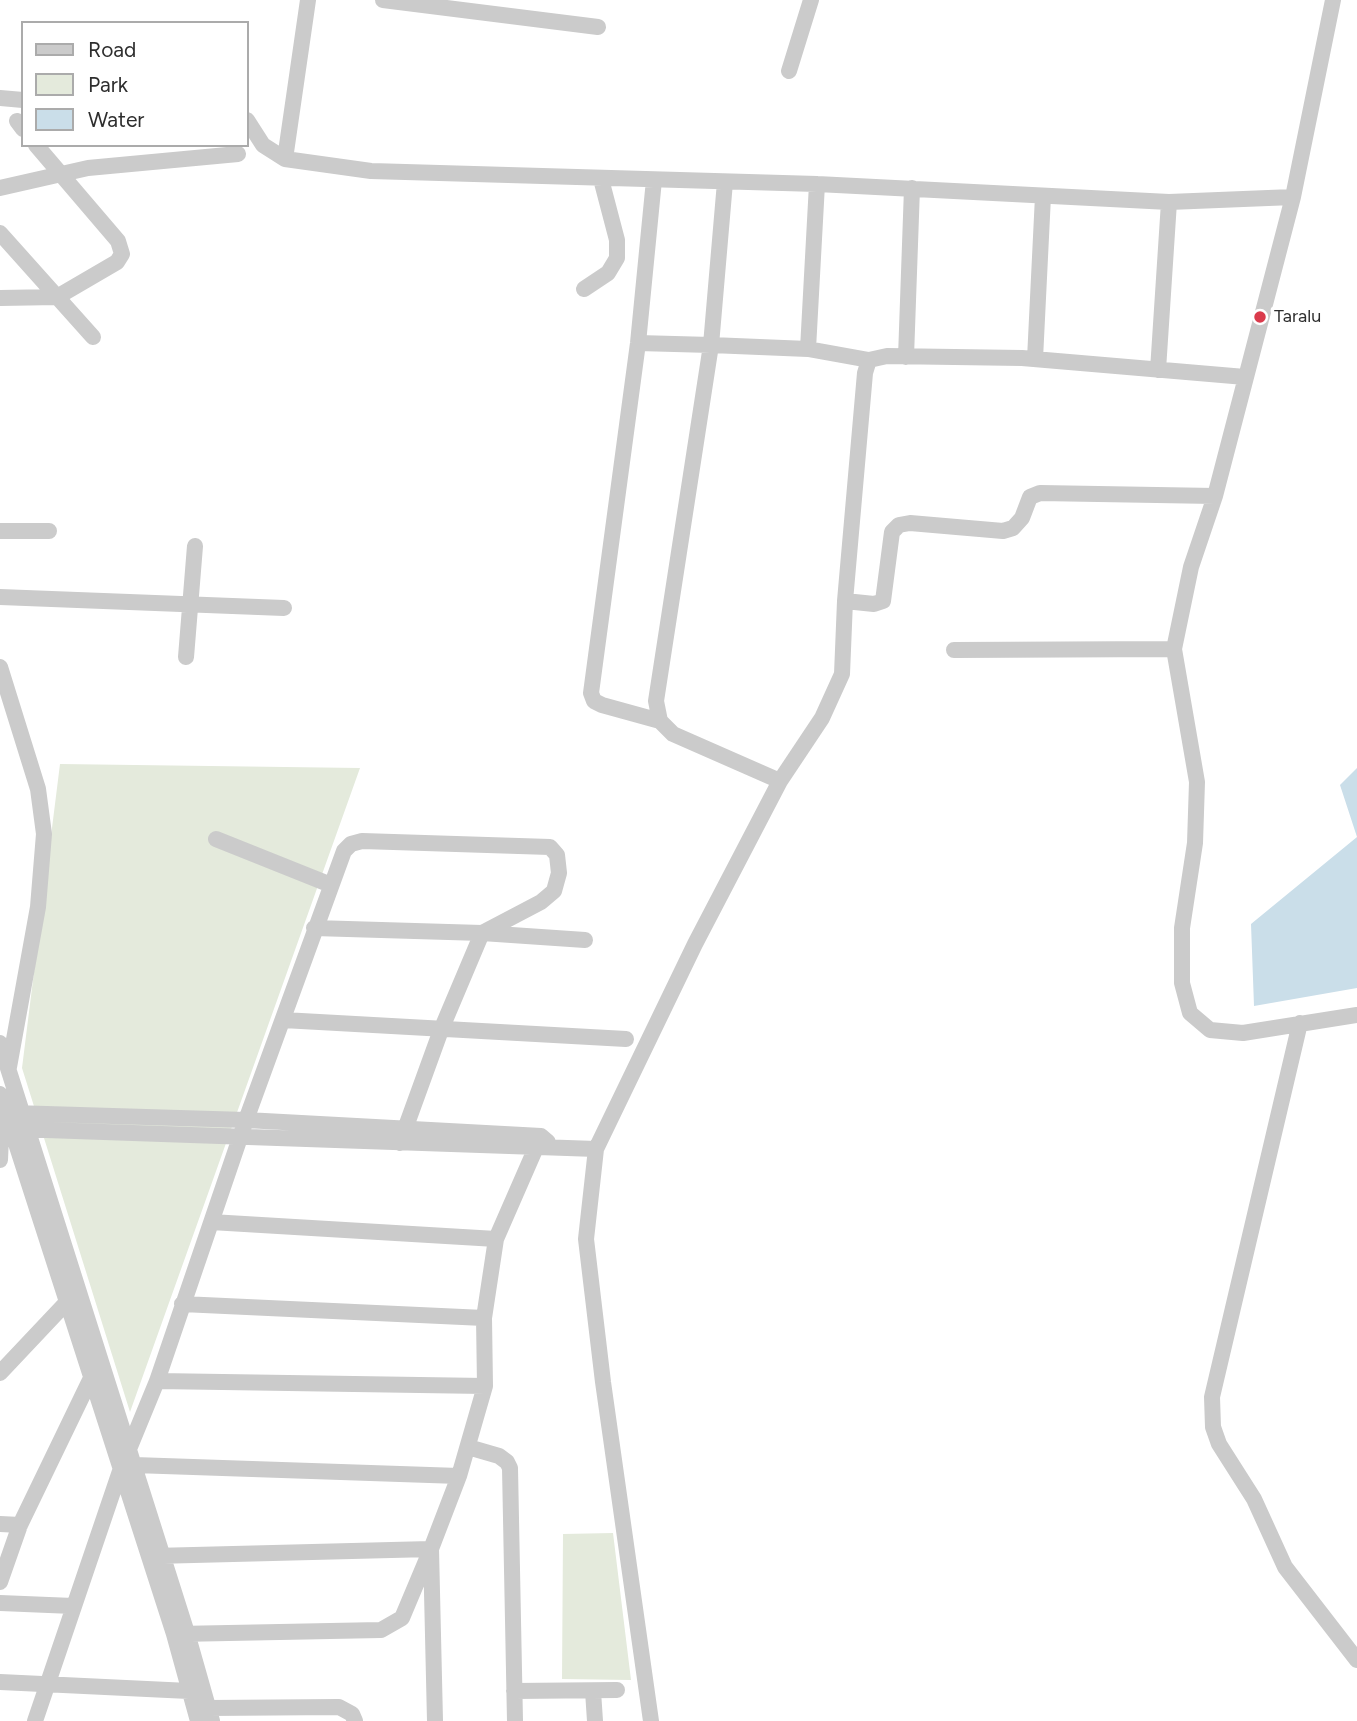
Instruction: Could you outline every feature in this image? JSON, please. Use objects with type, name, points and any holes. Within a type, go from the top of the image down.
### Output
[{"type":"street","points":[[285,159],[308,0]]},
{"type":"street","points":[[383,0],[509,8],[597,27]]},
{"type":"street","points":[[789,71],[811,0]]},
{"type":"street","points":[[1333,0],[1293,197],[1214,496],[1191,567],[1174,649],[1198,782],[1195,843],[1182,928],[1182,983],[1190,1013],[1210,1030],[1243,1033],[1357,1015]]},
{"type":"street","points":[[0,98],[21,100]]},
{"type":"street","points":[[248,122],[262,145],[285,159],[371,171],[817,184],[1169,202],[1293,197]]},
{"type":"street","points":[[0,298],[57,297],[117,261],[122,254],[118,242],[38,147]]},
{"type":"street","points":[[0,188],[58,173],[238,154]]},
{"type":"street","points":[[584,289],[608,273],[617,258],[617,240],[601,179]]},
{"type":"street","points":[[654,180],[638,343],[591,693],[594,701],[602,705],[660,721],[673,734],[780,781]]},
{"type":"street","points":[[660,721],[656,701],[711,345],[725,182]]},
{"type":"street","points":[[808,349],[817,184]]},
{"type":"street","points":[[906,356],[912,188]]},
{"type":"street","points":[[1035,359],[1043,195]]},
{"type":"street","points":[[1158,370],[1169,202]]},
{"type":"street","points":[[0,233],[93,337]]},
{"type":"street","points":[[638,343],[808,349],[869,360],[887,356],[1035,359],[1245,377]]},
{"type":"street","points":[[651,1721],[603,1382],[586,1239],[586,1215],[596,1149],[695,944],[780,781],[822,718],[842,674],[845,601],[865,373],[869,360]]},
{"type":"street","points":[[845,601],[874,604],[883,601],[892,532],[899,525],[911,523],[1003,531],[1013,528],[1022,518],[1030,497],[1040,493],[1214,496]]},
{"type":"street","points":[[0,531],[49,531]]},
{"type":"street","points":[[186,657],[195,546]]},
{"type":"street","points":[[0,597],[284,608]]},
{"type":"street","points":[[954,650],[1174,649]]},
{"type":"street","points":[[0,667],[38,789],[44,834],[38,907],[9,1069],[12,1113],[66,1303],[91,1378],[128,1463]]},
{"type":"street","points":[[216,839],[331,885]]},
{"type":"street","points":[[34,1721],[73,1605],[157,1381],[243,1127],[344,851],[352,844],[362,841],[550,847],[558,855],[559,873],[554,891],[541,902],[482,933],[441,1030],[402,1136]]},
{"type":"street","points":[[314,928],[482,933],[585,940]]},
{"type":"street","points":[[283,1020],[626,1039]]},
{"type":"street","points":[[1300,1023],[1212,1396],[1213,1427],[1220,1444],[1254,1499],[1285,1567],[1357,1660]]},
{"type":"street","points":[[0,1044],[9,1069]]},
{"type":"street","points":[[12,1113],[596,1149]]},
{"type":"street","points":[[0,1160],[12,1113]]},
{"type":"street","points":[[12,1113],[128,1463],[206,1717]]},
{"type":"street","points":[[180,1634],[381,1630],[393,1626],[402,1618],[459,1476],[485,1386],[484,1318],[496,1239],[543,1144]]},
{"type":"street","points":[[211,1222],[496,1239]]},
{"type":"street","points":[[0,1373],[66,1303]]},
{"type":"street","points":[[182,1304],[484,1318]]},
{"type":"street","points":[[0,1582],[20,1525],[91,1378]]},
{"type":"street","points":[[157,1381],[485,1386]]},
{"type":"street","points":[[468,1447],[499,1456],[510,1468],[515,1721]]},
{"type":"street","points":[[128,1463],[459,1476]]},
{"type":"street","points":[[0,1524],[20,1525]]},
{"type":"street","points":[[155,1556],[431,1549]]},
{"type":"street","points":[[431,1549],[436,1721]]},
{"type":"street","points":[[0,1602],[73,1605]]},
{"type":"street","points":[[180,1634],[189,1690],[206,1717]]},
{"type":"street","points":[[0,1682],[189,1690]]},
{"type":"street","points":[[514,1691],[617,1690]]},
{"type":"street","points":[[593,1691],[595,1721]]},
{"type":"street","points":[[206,1717],[339,1707],[352,1714],[355,1721]]},
{"type":"green space","points":[[60,764],[360,768],[130,1412],[22,1068]]},
{"type":"green space","points":[[613,1533],[631,1680],[562,1679],[563,1534]]},
{"type":"water","points":[[1357,768],[1357,837],[1340,785]]},
{"type":"water","points":[[1357,837],[1357,988],[1254,1006],[1251,924]]},
{"type":"place","name":"Taralu","points":[[1260,317]]}]
